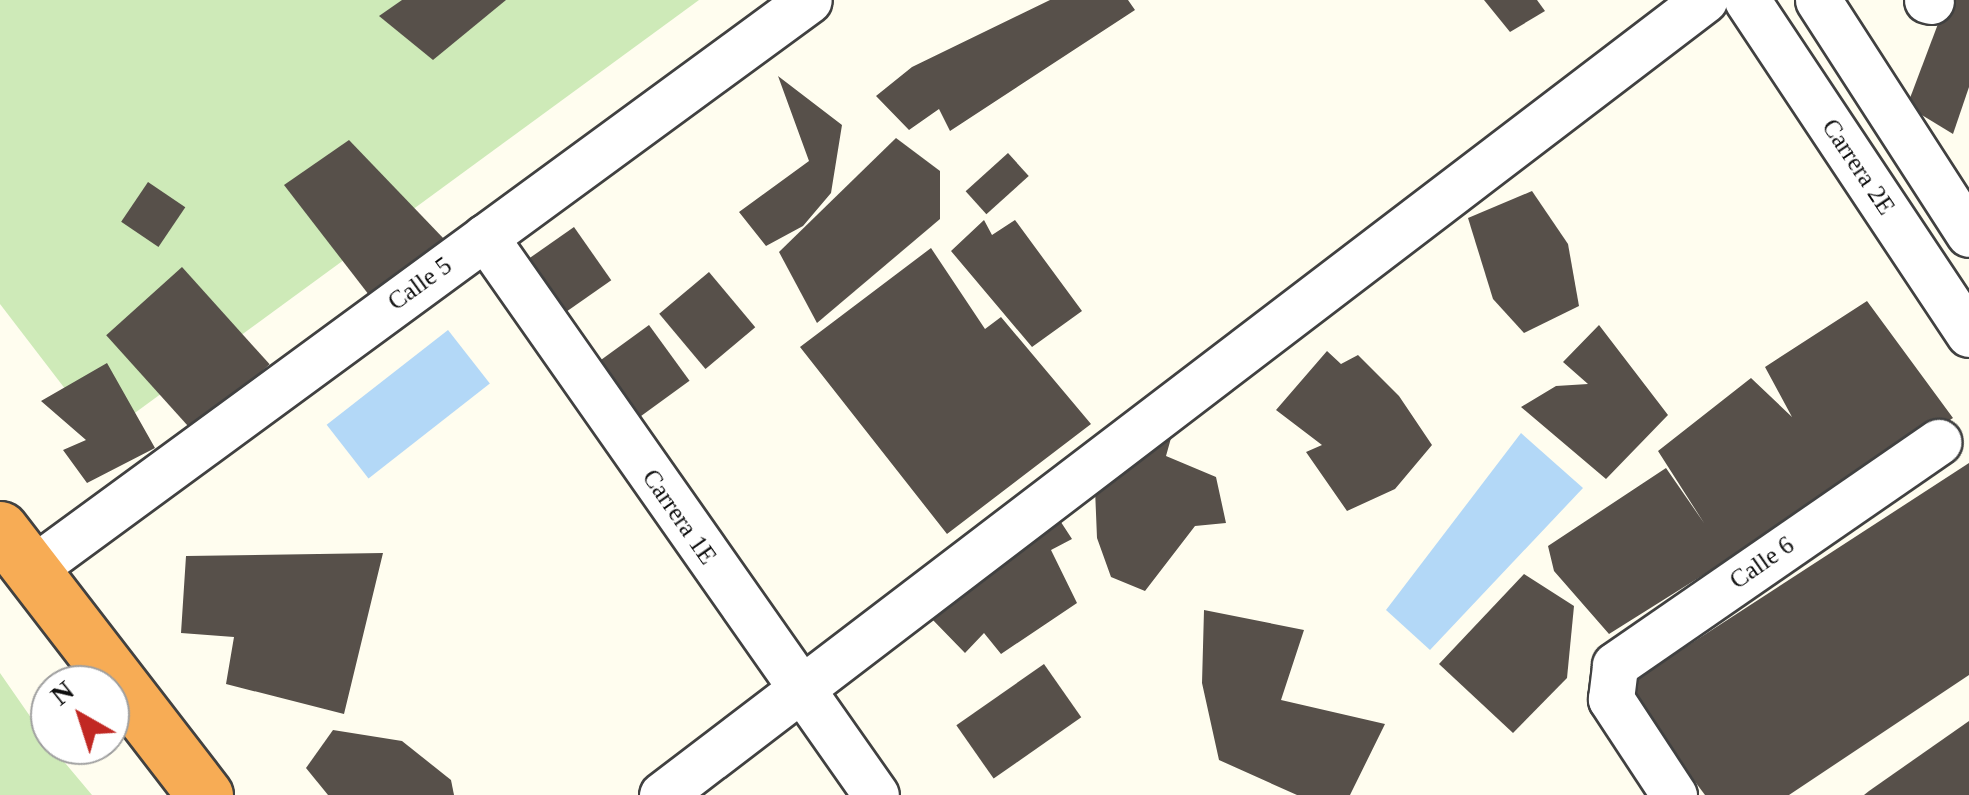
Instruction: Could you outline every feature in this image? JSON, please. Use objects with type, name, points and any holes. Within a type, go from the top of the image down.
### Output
[{"type":"highway","points":[[16,549],[205,795]]},
{"type":"street","name":"Calle 5","points":[[16,549],[484,236],[810,0]]},
{"type":"street","points":[[662,795],[1704,0]]},
{"type":"street","name":"Carrera 2E","points":[[1747,0],[1969,334]]},
{"type":"street","points":[[1818,0],[1969,234]]},
{"type":"street","points":[[1919,161],[1969,178]]},
{"type":"street","name":"Carrera 1E","points":[[484,236],[799,691],[876,795]]},
{"type":"street","name":"Calle 6","points":[[1674,795],[1611,700],[1615,664],[1938,442]]},
{"type":"green space","points":[[0,0],[699,0],[102,437],[0,304]]},
{"type":"green space","points":[[0,673],[30,716],[30,765],[67,765],[92,795],[0,795]]},
{"type":"water","points":[[448,330],[490,384],[369,478],[327,425]]},
{"type":"water","points":[[1521,433],[1583,488],[1430,650],[1386,610]]},
{"type":"building","points":[[402,0],[506,0],[433,60],[379,16]]},
{"type":"building","points":[[1050,0],[1128,0],[1135,10],[950,131],[939,109],[909,130],[876,96],[912,67]]},
{"type":"building","points":[[1484,0],[1537,0],[1545,11],[1510,32]]},
{"type":"building","points":[[1947,0],[1969,0],[1969,87],[1953,134],[1907,106]]},
{"type":"building","points":[[778,76],[842,125],[831,193],[803,226],[766,246],[739,212],[809,161]]},
{"type":"building","points":[[896,138],[940,171],[940,219],[817,323],[779,252]]},
{"type":"building","points":[[349,140],[445,240],[369,295],[284,185]]},
{"type":"building","points":[[1008,153],[1029,176],[986,214],[966,191]]},
{"type":"building","points":[[148,182],[185,207],[158,247],[121,222]]},
{"type":"building","points":[[1532,191],[1568,244],[1579,306],[1524,333],[1493,299],[1468,218]]},
{"type":"building","points":[[984,220],[992,235],[1015,220],[1082,311],[1032,347],[951,251]]},
{"type":"building","points":[[574,227],[611,280],[558,318],[521,264]]},
{"type":"building","points":[[931,248],[985,329],[1001,317],[1091,424],[947,534],[800,347]]},
{"type":"building","points":[[182,267],[270,364],[194,433],[106,335]]},
{"type":"building","points":[[709,272],[755,327],[705,369],[659,314]]},
{"type":"building","points":[[1867,301],[1953,418],[1609,634],[1554,571],[1548,546],[1666,468],[1704,523],[1658,451],[1751,378],[1792,417],[1765,367]]},
{"type":"building","points":[[649,325],[690,381],[635,421],[594,365]]},
{"type":"building","points":[[1599,325],[1668,415],[1606,479],[1521,407],[1556,386],[1588,384],[1563,362]]},
{"type":"building","points":[[1327,351],[1341,364],[1358,355],[1399,396],[1432,445],[1395,489],[1347,511],[1306,452],[1322,445],[1276,410]]},
{"type":"building","points":[[107,363],[155,448],[87,483],[63,450],[86,440],[41,401]]},
{"type":"building","points":[[1173,431],[1166,456],[1216,477],[1226,523],[1195,526],[1145,591],[1111,577],[1097,538],[1095,489]]},
{"type":"building","points":[[1969,463],[1969,675],[1789,795],[1705,795],[1624,687]]},
{"type":"building","points":[[1057,516],[1072,539],[1051,550],[1077,603],[1001,654],[984,633],[965,653],[930,617]]},
{"type":"building","points":[[383,553],[344,714],[226,684],[234,637],[181,633],[186,556]]},
{"type":"building","points":[[1524,574],[1574,606],[1567,678],[1513,733],[1439,664]]},
{"type":"building","points":[[1204,610],[1304,630],[1281,700],[1385,724],[1350,795],[1297,795],[1219,760],[1202,683]]},
{"type":"building","points":[[1044,664],[1081,717],[994,779],[956,725]]},
{"type":"building","points":[[1969,721],[1969,795],[1864,795],[1869,791]]},
{"type":"building","points":[[333,730],[402,741],[451,780],[454,795],[328,795],[306,768]]}]
